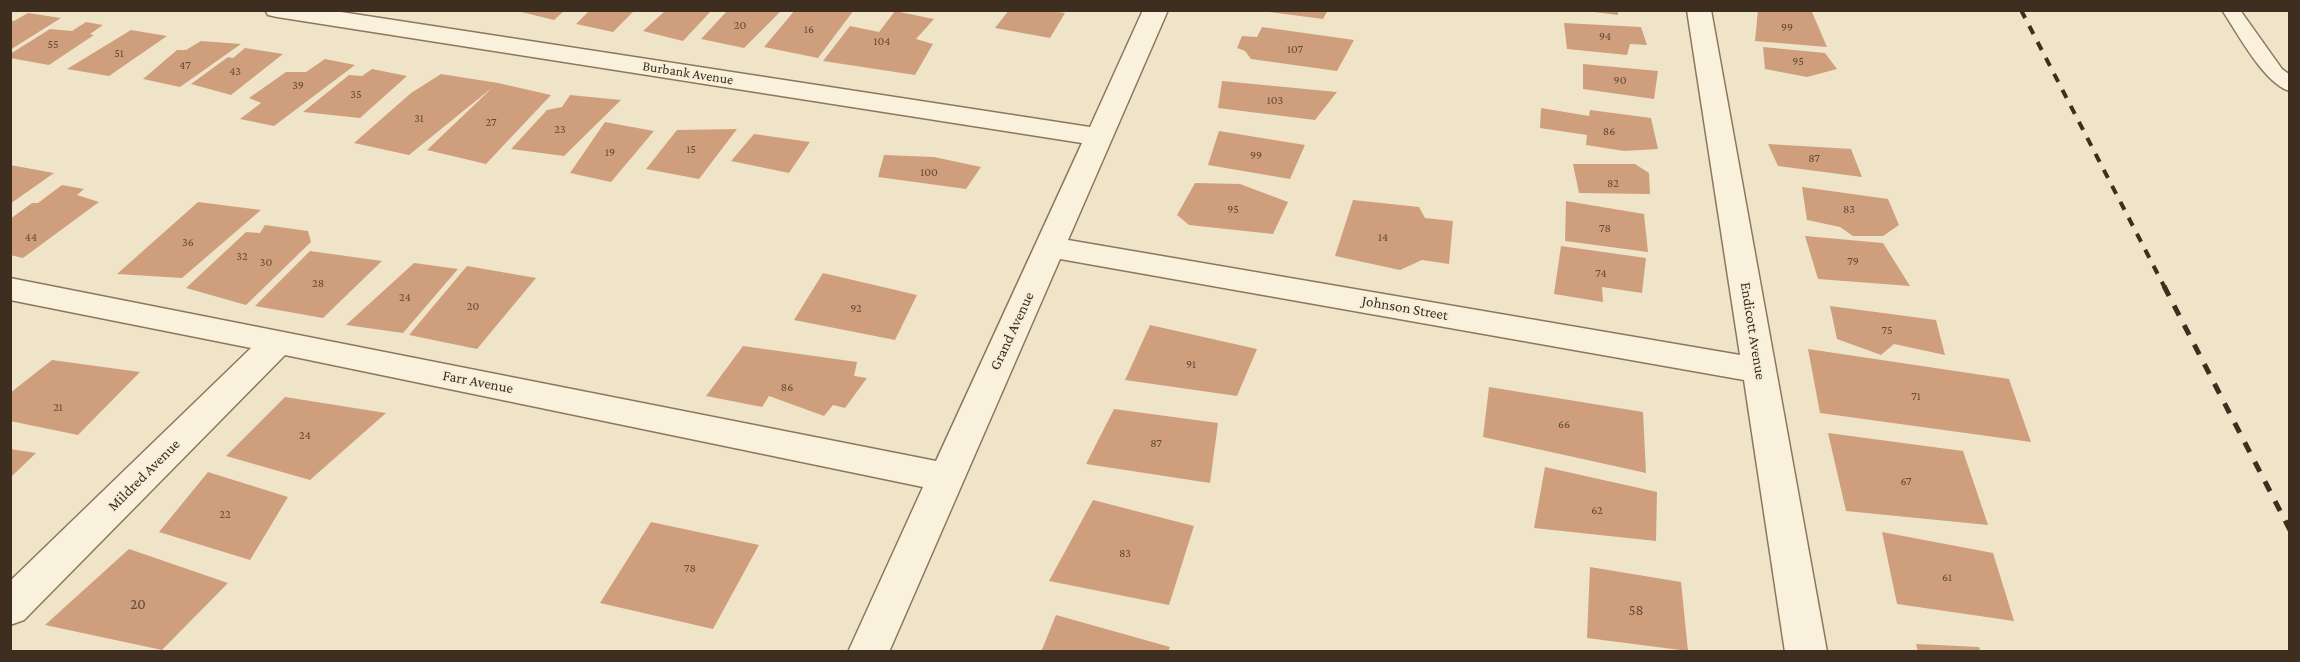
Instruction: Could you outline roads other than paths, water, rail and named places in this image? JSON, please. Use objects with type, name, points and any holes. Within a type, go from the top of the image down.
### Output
[{"type":"street","name":"Burbank Avenue","points":[[277,10],[1099,137]]},
{"type":"street","name":"Grand Avenue","points":[[868,651],[1156,10]]},
{"type":"street","name":"Endicott Avenue","points":[[1699,10],[1806,651]]},
{"type":"street","name":"Johnson Street","points":[[1051,247],[1760,371]]},
{"type":"street","name":"Farr Avenue","points":[[10,289],[44,294],[945,477]]},
{"type":"street","name":"Mildred Avenue","points":[[10,608],[278,342]]},
{"type":"lane","points":[[2231,10],[2275,73],[2289,85]]},
{"type":"railway","points":[[2021,10],[2165,288]]},
{"type":"railway","points":[[2164,286],[2290,530]]}]
